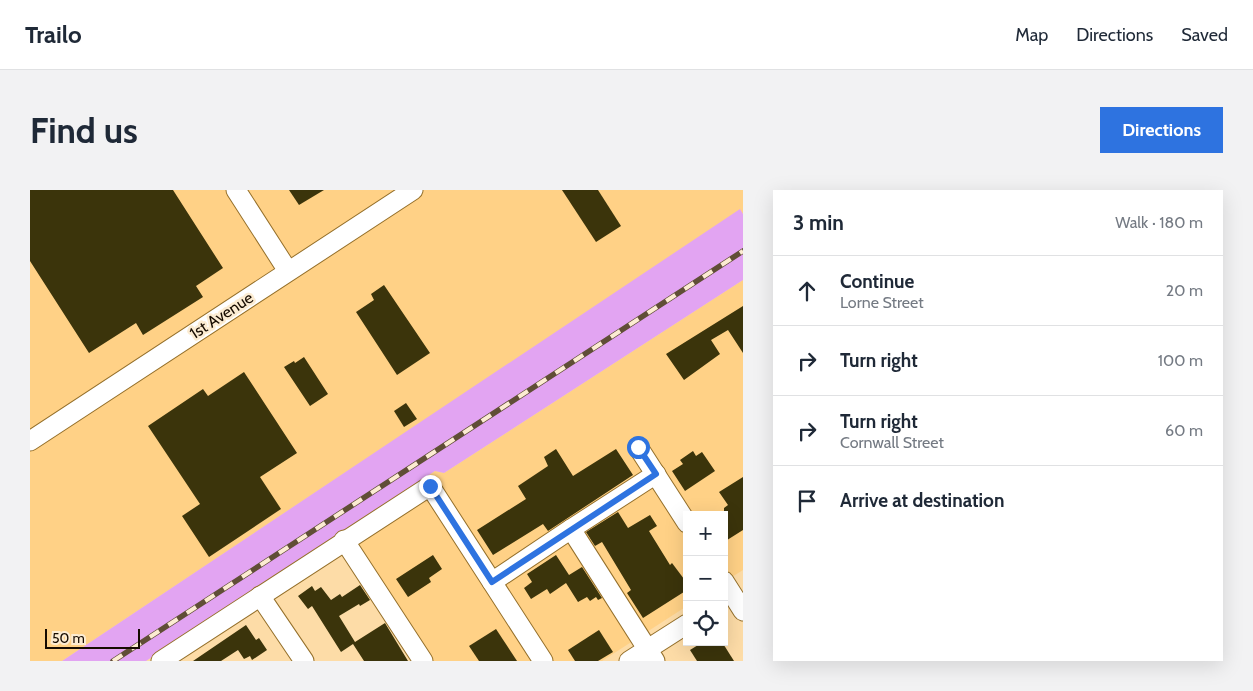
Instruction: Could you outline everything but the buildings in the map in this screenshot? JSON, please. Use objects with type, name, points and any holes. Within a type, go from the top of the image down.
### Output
[{"type":"street","points":[[236,190],[288,271]]},
{"type":"street","name":"1st Avenue","points":[[30,440],[413,190]]},
{"type":"street","points":[[638,447],[683,517]]},
{"type":"street","points":[[492,582],[656,474]]},
{"type":"street","points":[[160,661],[182,655],[260,596],[430,486],[543,661]]},
{"type":"street","points":[[571,529],[652,655]]},
{"type":"street","points":[[344,540],[423,661]]},
{"type":"street","points":[[731,590],[743,611]]},
{"type":"street","points":[[260,596],[304,661]]},
{"type":"street","points":[[629,661],[652,655],[683,628]]},
{"type":"shaded area","points":[[30,190],[743,190],[743,214],[740,210],[62,661],[30,661]]},
{"type":"shaded area","points":[[740,209],[743,214],[743,280],[444,473],[435,471],[146,661],[62,661]]},
{"type":"shaded area","points":[[743,280],[743,570],[728,579],[728,511],[683,511],[683,609],[602,661],[432,661],[347,529],[435,471],[444,473]]},
{"type":"railway","points":[[113,661],[743,251]]},
{"type":"route","points":[[430,486],[492,582],[656,474],[638,447]]}]
